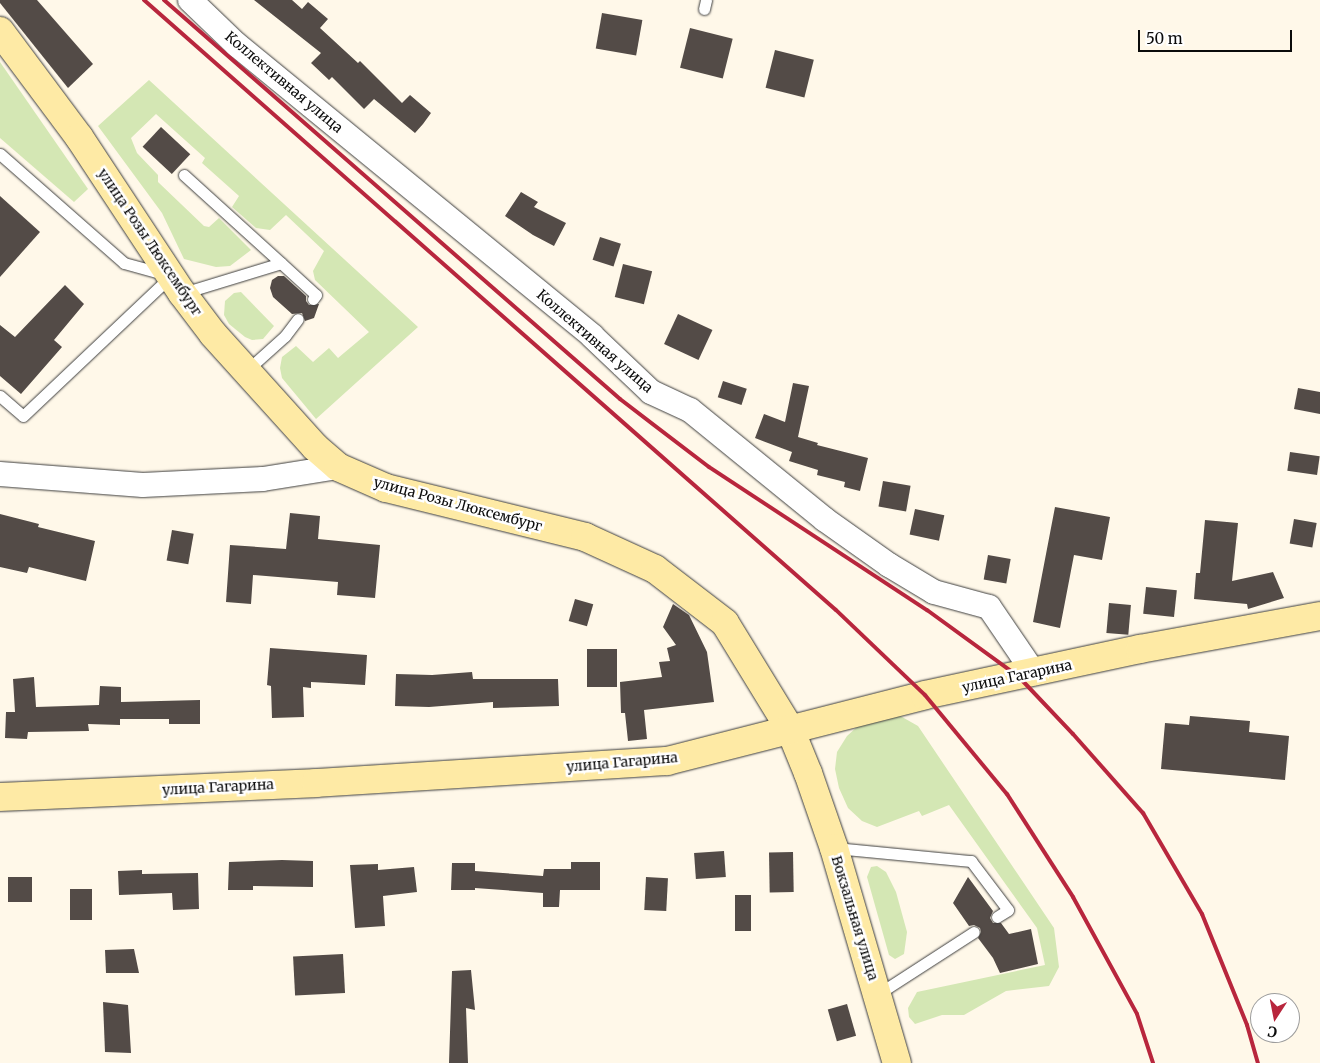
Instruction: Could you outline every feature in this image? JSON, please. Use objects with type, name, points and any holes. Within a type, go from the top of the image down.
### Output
[{"type":"main road","name":"улица Розы Люксембург","points":[[0,31],[78,137],[176,284],[245,372],[315,447],[338,467],[386,488],[585,538],[655,569],[725,623],[790,729],[808,774]]},
{"type":"main road","name":"улица Гагарина","points":[[0,797],[316,783],[667,761],[925,695],[1140,649],[1320,616]]},
{"type":"main road","name":"Вокзальная улица","points":[[808,774],[834,848],[898,1063]]},
{"type":"street","name":"Коллективная улица","points":[[190,0],[237,45],[592,336],[651,392],[690,410],[824,519],[889,565],[934,592],[989,607],[1034,672]]},
{"type":"street","points":[[0,474],[143,485],[263,479],[338,467]]},
{"type":"lane","points":[[0,154],[124,263],[176,284]]},
{"type":"lane","points":[[184,174],[316,295],[313,299]]},
{"type":"lane","points":[[0,396],[23,416],[176,284],[281,263]]},
{"type":"lane","points":[[245,372],[285,336],[298,319]]},
{"type":"lane","points":[[834,848],[972,861],[1008,910],[997,917]]},
{"type":"lane","points":[[878,994],[974,932]]},
{"type":"green space","points":[[0,62],[88,189],[74,202],[0,138]]},
{"type":"green space","points":[[149,80],[418,327],[316,419],[282,378],[280,368],[282,357],[296,346],[313,362],[329,348],[338,358],[369,332],[315,280],[313,271],[324,251],[286,215],[270,230],[256,228],[232,207],[239,196],[202,163],[205,158],[156,114],[131,138],[137,153],[158,175],[158,182],[204,226],[209,227],[219,218],[251,250],[230,266],[216,267],[184,259],[162,213],[98,126]]},
{"type":"green space","points":[[241,292],[274,326],[263,339],[252,340],[245,337],[229,324],[224,315],[225,301],[234,293]]},
{"type":"green space","points":[[895,713],[918,726],[1054,928],[1059,967],[1049,986],[1006,991],[964,1015],[942,1015],[915,1024],[909,1017],[908,1008],[917,992],[1045,965],[1037,928],[949,805],[922,816],[919,811],[877,827],[862,821],[848,808],[839,788],[835,769],[837,752],[847,736],[857,727],[869,719]]},
{"type":"green space","points":[[877,866],[886,872],[896,892],[907,932],[904,954],[895,959],[889,955],[867,877],[871,867]]},
{"type":"building","points":[[0,0],[37,0],[93,64],[68,88],[0,3]]},
{"type":"building","points":[[254,0],[292,0],[302,9],[308,2],[328,19],[320,28],[358,63],[360,61],[402,103],[410,95],[431,113],[415,133],[374,99],[364,109],[332,77],[329,80],[311,63],[321,53]]},
{"type":"building","points":[[602,13],[642,20],[636,56],[596,48]]},
{"type":"building","points":[[690,28],[733,39],[723,78],[680,68]]},
{"type":"building","points":[[775,50],[814,60],[804,98],[766,88]]},
{"type":"building","points":[[161,127],[190,154],[172,174],[143,147]]},
{"type":"building","points":[[521,192],[538,202],[534,207],[566,223],[554,246],[533,235],[505,216]]},
{"type":"building","points":[[0,196],[40,232],[0,277]]},
{"type":"building","points":[[600,237],[621,244],[614,267],[593,260]]},
{"type":"building","points":[[623,264],[652,271],[644,304],[615,297]]},
{"type":"building","points":[[278,276],[284,276],[306,296],[306,301],[309,305],[319,304],[314,318],[305,321],[302,313],[292,314],[273,297],[270,288],[272,280]]},
{"type":"building","points":[[65,285],[84,304],[54,340],[62,347],[21,394],[0,376],[0,325],[15,337]]},
{"type":"building","points":[[678,314],[712,330],[698,360],[664,344]]},
{"type":"building","points":[[723,381],[747,389],[742,405],[718,397]]},
{"type":"building","points":[[793,383],[809,386],[798,437],[818,443],[817,445],[868,458],[860,491],[844,487],[845,482],[817,475],[818,470],[789,461],[792,452],[755,438],[764,414],[785,422]]},
{"type":"building","points":[[1298,388],[1320,392],[1320,414],[1294,409]]},
{"type":"building","points":[[1290,452],[1320,456],[1317,475],[1287,471]]},
{"type":"building","points":[[883,481],[911,486],[906,511],[878,507]]},
{"type":"building","points":[[1055,507],[1110,517],[1102,560],[1074,555],[1060,628],[1033,622]]},
{"type":"building","points":[[915,509],[944,515],[939,541],[910,534]]},
{"type":"building","points":[[290,513],[320,516],[318,539],[380,545],[375,598],[337,595],[338,582],[253,575],[251,604],[226,602],[230,545],[286,549]]},
{"type":"building","points":[[0,514],[39,524],[38,527],[95,541],[86,581],[29,567],[27,573],[0,567]]},
{"type":"building","points":[[1294,519],[1317,523],[1312,548],[1290,544]]},
{"type":"building","points":[[1205,520],[1238,523],[1232,581],[1273,572],[1284,598],[1248,609],[1247,604],[1194,599],[1196,573],[1200,573]]},
{"type":"building","points":[[172,530],[194,534],[188,564],[167,561]]},
{"type":"building","points":[[988,555],[1011,559],[1006,584],[984,580]]},
{"type":"building","points":[[1146,587],[1177,590],[1174,617],[1143,614]]},
{"type":"building","points":[[575,599],[593,604],[587,626],[569,621]]},
{"type":"building","points":[[1109,603],[1131,605],[1128,635],[1106,633]]},
{"type":"building","points":[[673,604],[689,615],[707,652],[714,702],[644,710],[647,739],[628,741],[625,713],[621,713],[620,682],[662,677],[659,662],[670,661],[667,648],[676,645],[663,627]]},
{"type":"building","points":[[270,648],[367,655],[365,685],[311,682],[311,688],[303,687],[304,717],[272,718],[271,686],[267,685]]},
{"type":"building","points":[[587,649],[617,649],[617,687],[587,687]]},
{"type":"building","points":[[472,672],[473,679],[558,679],[559,706],[493,708],[493,702],[429,707],[395,706],[396,674],[432,675]]},
{"type":"building","points":[[34,677],[36,707],[99,705],[100,686],[121,687],[121,702],[200,700],[200,724],[169,724],[169,719],[120,719],[120,725],[88,724],[89,731],[28,732],[27,739],[5,738],[6,712],[15,712],[13,679]]},
{"type":"building","points":[[1190,716],[1250,721],[1249,732],[1289,736],[1285,780],[1161,769],[1165,723],[1189,725]]},
{"type":"building","points":[[724,851],[726,877],[696,879],[694,853]]},
{"type":"building","points":[[769,852],[793,852],[794,892],[770,892]]},
{"type":"building","points":[[313,861],[313,887],[253,886],[253,890],[228,890],[229,862]]},
{"type":"building","points":[[571,862],[600,862],[600,890],[560,890],[559,907],[543,907],[543,893],[475,888],[475,890],[451,890],[452,863],[475,863],[475,871],[543,876],[544,869],[571,869]]},
{"type":"building","points":[[378,864],[378,870],[414,867],[417,892],[383,896],[385,926],[355,928],[350,865]]},
{"type":"building","points":[[142,870],[142,874],[198,873],[199,909],[173,910],[172,893],[119,895],[118,871]]},
{"type":"building","points":[[8,877],[32,877],[32,902],[8,902]]},
{"type":"building","points":[[646,877],[668,878],[666,911],[644,910]]},
{"type":"building","points":[[968,877],[993,911],[990,918],[993,923],[1001,923],[1009,934],[1031,929],[1038,964],[1000,973],[993,958],[978,938],[981,932],[980,928],[974,925],[969,926],[953,903]]},
{"type":"building","points":[[70,889],[92,889],[92,920],[70,920]]},
{"type":"building","points":[[735,895],[751,895],[751,931],[735,931]]},
{"type":"building","points":[[134,949],[139,973],[106,973],[105,950]]},
{"type":"building","points":[[343,954],[345,993],[295,996],[293,957]]},
{"type":"building","points":[[471,970],[475,1010],[466,1008],[468,1063],[449,1063],[452,971]]},
{"type":"building","points":[[103,1002],[128,1005],[131,1053],[105,1052]]},
{"type":"building","points":[[847,1004],[856,1036],[837,1041],[828,1010]]},
{"type":"railway","points":[[144,0],[836,610],[925,695],[1007,794],[1073,897],[1137,1014],[1153,1063]]},
{"type":"railway","points":[[164,0],[620,399],[709,467],[927,610],[1018,676],[1073,734],[1143,813],[1202,914],[1247,1025],[1258,1063]]}]
